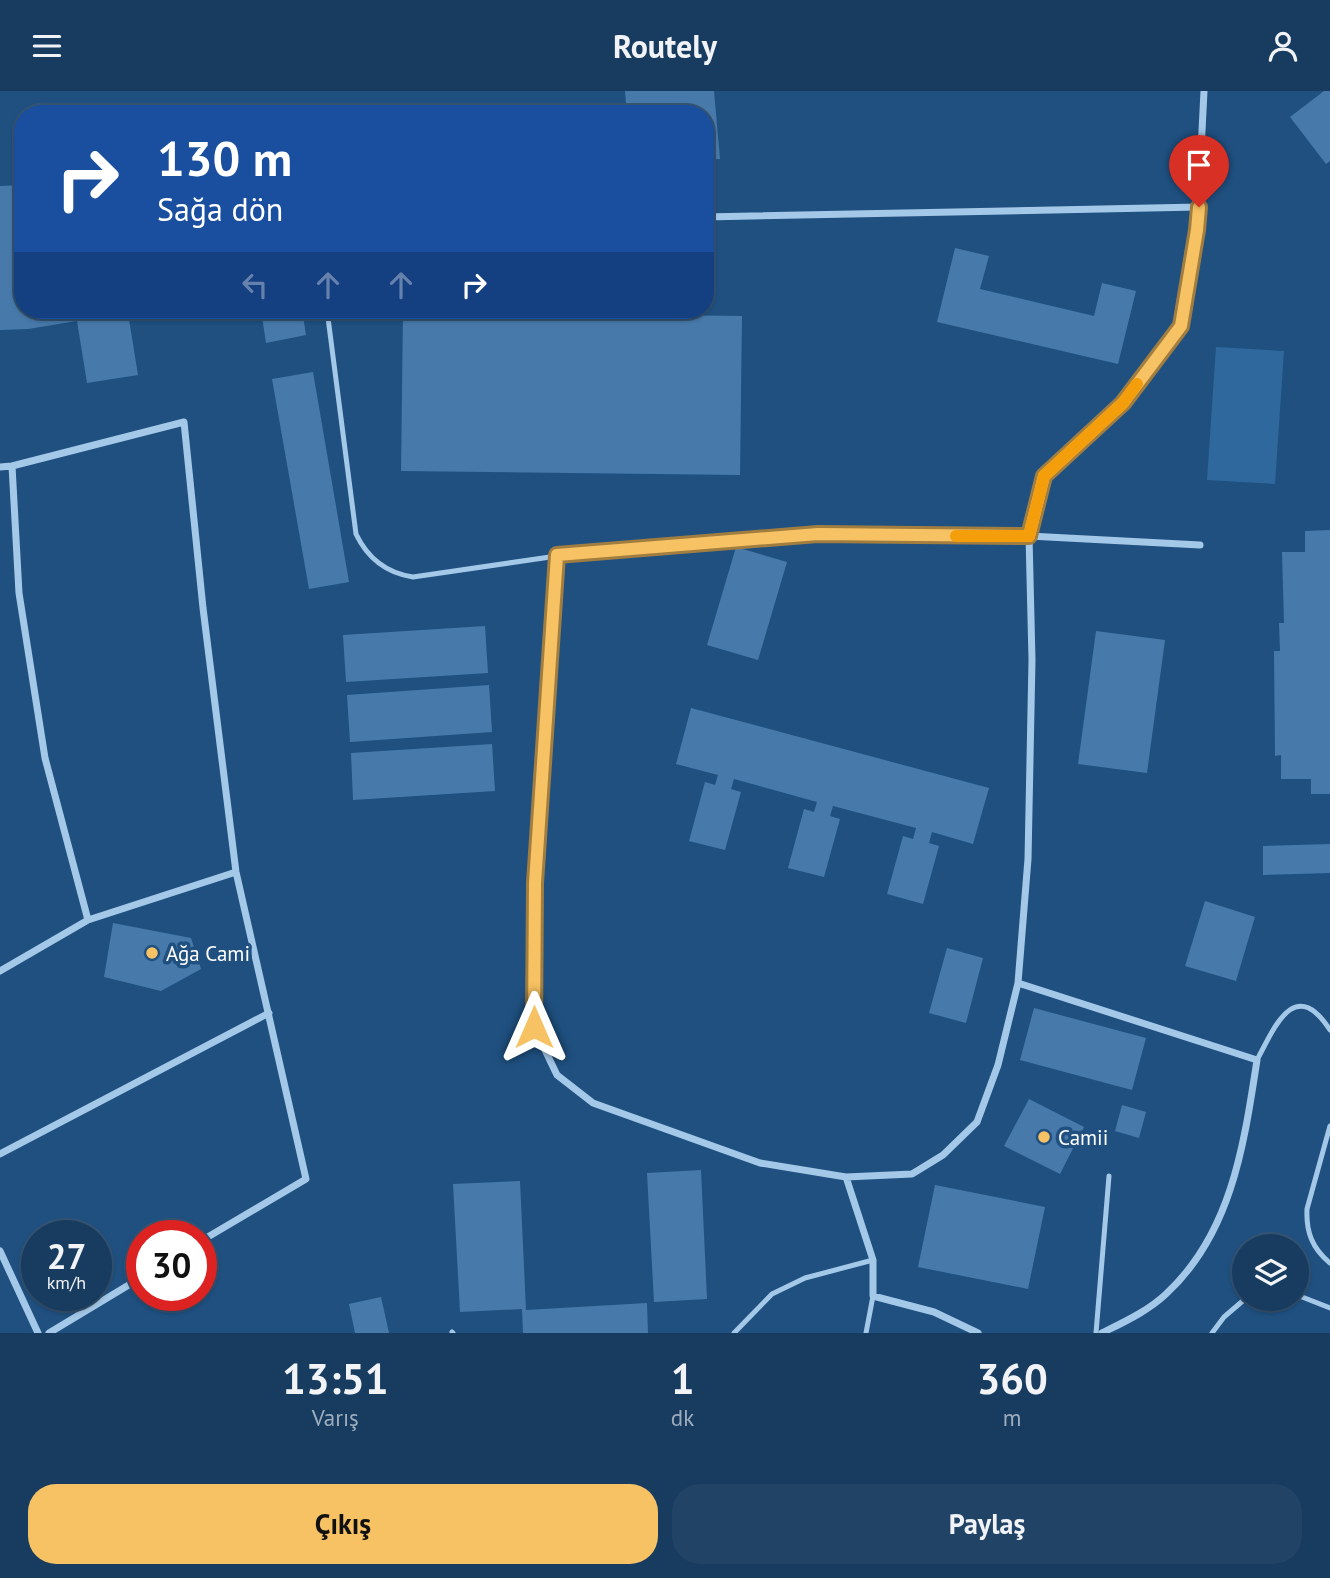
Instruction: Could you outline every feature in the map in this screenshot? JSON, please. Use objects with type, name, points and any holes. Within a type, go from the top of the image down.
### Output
[{"type":"street","points":[[1200,545],[1029,536],[818,534],[557,555],[535,883],[534,1027],[556,1075],[593,1103],[760,1163],[846,1177],[912,1174],[943,1156],[977,1122],[998,1065],[1018,983],[1028,859],[1032,660],[1029,536],[1044,476],[1123,403],[1181,326],[1197,230],[1204,91]]},
{"type":"street","points":[[714,217],[1199,207]]},
{"type":"street","points":[[0,467],[184,422],[203,608],[236,872],[306,1179],[217,1232]]},
{"type":"street","points":[[12,466],[19,593],[45,758],[88,920]]},
{"type":"street","points":[[0,971],[88,920],[236,872]]},
{"type":"street","points":[[1018,983],[1257,1060],[1243,1146],[1220,1219],[1198,1259],[1166,1295],[1137,1315],[1102,1333]]},
{"type":"street","points":[[0,1154],[269,1013]]},
{"type":"street","points":[[846,1177],[873,1260],[873,1296],[934,1312],[978,1333]]},
{"type":"street","points":[[0,1251],[38,1333]]},
{"type":"street","points":[[49,1333],[126,1287]]},
{"type":"lane","points":[[328,319],[356,534],[370,557],[390,571],[413,577],[557,555]]},
{"type":"lane","points":[[1257,1060],[1280,1017],[1295,1007],[1312,1009],[1330,1030]]},
{"type":"lane","points":[[1330,1126],[1307,1209],[1306,1223],[1314,1247],[1330,1263]]},
{"type":"lane","points":[[1096,1333],[1109,1176]]},
{"type":"lane","points":[[734,1333],[772,1294],[805,1278],[873,1260]]},
{"type":"lane","points":[[866,1333],[873,1296]]},
{"type":"lane","points":[[1309,1300],[1330,1308]]},
{"type":"lane","points":[[1212,1333],[1232,1310]]},
{"type":"shaded area","points":[[1216,347],[1284,351],[1275,484],[1207,480]]},
{"type":"building","points":[[625,91],[714,91],[720,159],[714,159],[714,105],[626,105]]},
{"type":"building","points":[[1324,91],[1330,91],[1330,161],[1326,164],[1290,117]]},
{"type":"building","points":[[14,185],[14,319],[129,319],[138,375],[87,383],[77,321],[28,329],[0,330],[0,186]]},
{"type":"building","points":[[955,248],[989,256],[980,289],[1094,316],[1102,283],[1136,291],[1118,364],[937,322]]},
{"type":"building","points":[[714,316],[742,316],[740,475],[401,471],[403,319],[714,319]]},
{"type":"building","points":[[262,319],[303,319],[306,335],[266,343]]},
{"type":"building","points":[[313,372],[349,582],[309,589],[272,379]]},
{"type":"building","points":[[1330,530],[1330,794],[1311,794],[1311,779],[1281,779],[1281,755],[1275,756],[1274,651],[1280,651],[1279,623],[1284,623],[1282,552],[1305,552],[1305,531]]},
{"type":"building","points":[[736,547],[787,562],[758,660],[707,645]]},
{"type":"building","points":[[485,626],[488,673],[346,682],[343,635]]},
{"type":"building","points":[[1096,631],[1165,640],[1147,773],[1078,764]]},
{"type":"building","points":[[489,685],[492,732],[350,742],[347,695]]},
{"type":"building","points":[[691,708],[989,788],[973,844],[932,832],[929,843],[939,846],[923,904],[887,894],[903,836],[913,839],[916,828],[833,806],[830,816],[840,819],[824,877],[788,868],[804,809],[814,812],[817,802],[734,779],[731,789],[741,792],[725,850],[689,841],[705,782],[715,785],[718,775],[676,764]]},
{"type":"building","points":[[492,744],[495,791],[353,800],[351,753]]},
{"type":"building","points":[[1330,844],[1330,873],[1263,875],[1263,846]]},
{"type":"building","points":[[1205,901],[1255,917],[1236,981],[1185,966]]},
{"type":"building","name":"Ağa Cami","points":[[113,923],[191,938],[201,969],[161,991],[104,977]]},
{"type":"building","points":[[947,948],[983,958],[966,1023],[929,1013]]},
{"type":"building","points":[[1034,1008],[1146,1038],[1132,1090],[1020,1060]]},
{"type":"building","name":"Camii","points":[[1029,1099],[1084,1127],[1060,1174],[1004,1146]]},
{"type":"building","points":[[1122,1105],[1146,1112],[1139,1138],[1115,1131]]},
{"type":"building","points":[[701,1170],[707,1299],[654,1302],[647,1173]]},
{"type":"building","points":[[520,1181],[526,1310],[647,1303],[648,1333],[523,1333],[522,1309],[460,1312],[453,1184]]},
{"type":"building","points":[[935,1185],[1045,1207],[1028,1289],[918,1267]]},
{"type":"building","points":[[381,1297],[389,1333],[355,1333],[349,1304]]},
{"type":"slow traffic","points":[[956,536],[1029,536],[1044,476],[1123,403],[1137,384]]},
{"type":"place","name":"Ağa Cami","points":[[152,953]]},
{"type":"place","name":"Camii","points":[[1044,1137]]},
{"type":"route","points":[[534,1027],[535,883],[557,555],[818,534],[1029,536],[1044,476],[1123,403],[1181,326],[1199,207]]}]
